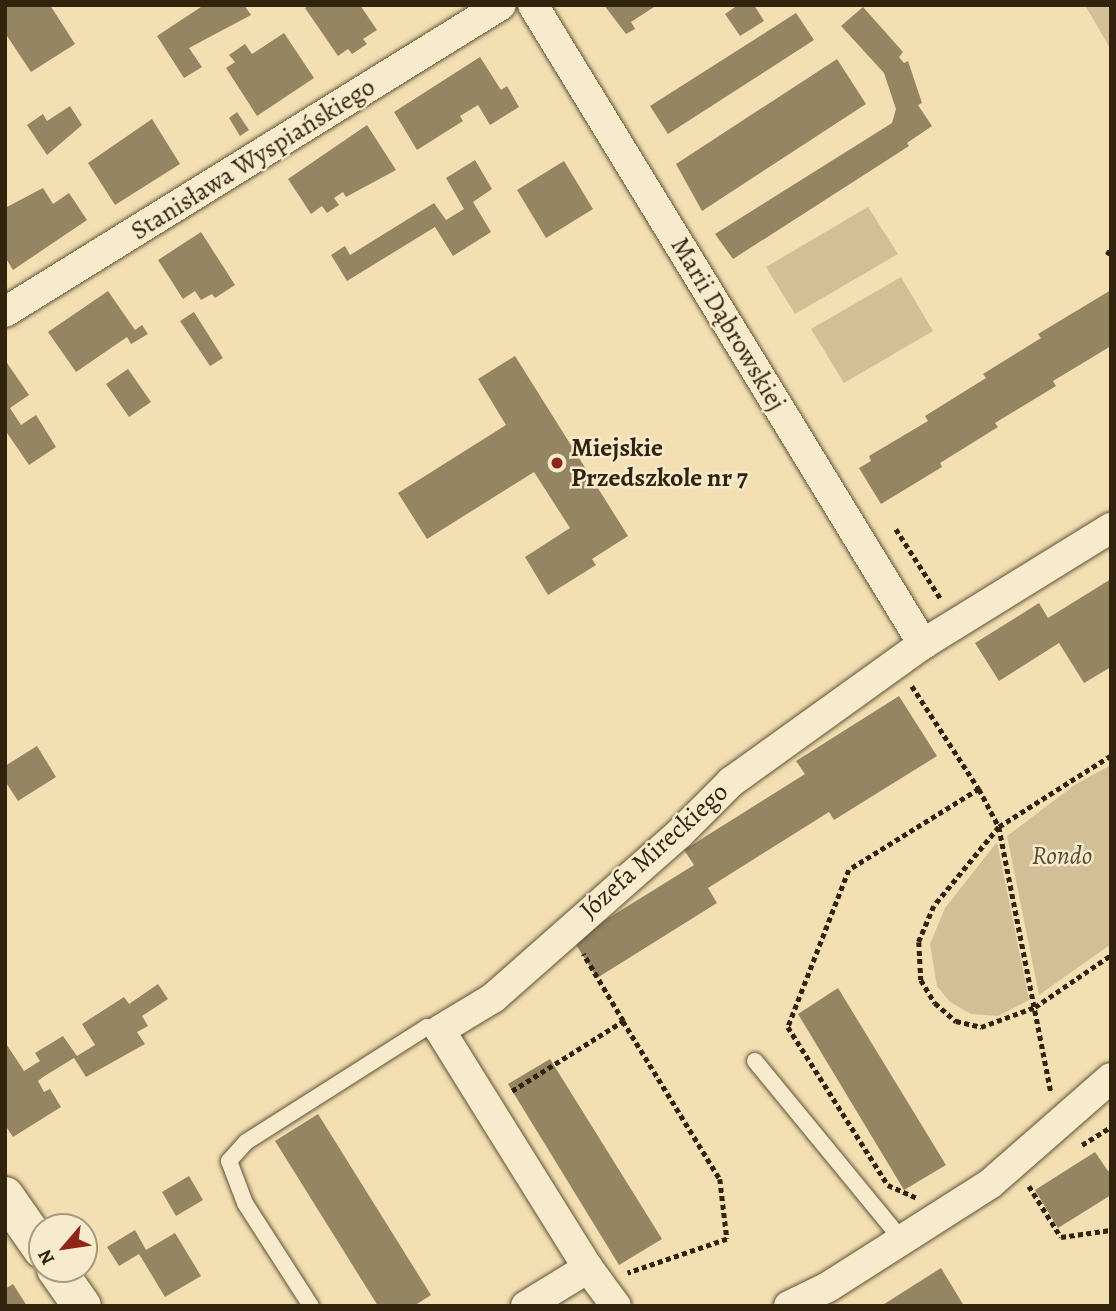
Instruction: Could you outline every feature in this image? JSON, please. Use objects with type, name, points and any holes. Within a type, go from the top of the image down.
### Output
[{"type":"street","name":"Stanisława Wyspiańskiego","points":[[5,312],[501,5]]},
{"type":"street","name":"Marii Dąbrowskiej","points":[[533,5],[923,644]]},
{"type":"street","name":"Józefa Mireckiego","points":[[440,1030],[493,998],[679,834],[731,782],[923,644],[1111,528]]},
{"type":"street","points":[[440,1030],[588,1268],[616,1306]]},
{"type":"street","points":[[789,1306],[828,1287],[991,1183],[1111,1078]]},
{"type":"street","points":[[5,1196],[28,1229]]},
{"type":"street","points":[[526,1306],[588,1268]]},
{"type":"street","points":[[66,1283],[82,1306]]},
{"type":"lane","points":[[311,1306],[245,1203],[229,1161],[246,1142],[427,1027],[440,1030]]},
{"type":"lane","points":[[755,1062],[901,1240]]},
{"type":"path","points":[[1107,255],[1111,247]]},
{"type":"path","points":[[906,682],[917,689],[979,789],[999,827],[1065,1156],[1111,1127]]},
{"type":"path","points":[[1111,756],[999,827],[934,906],[919,942],[921,980],[935,1003],[956,1021],[981,1027],[1035,1007],[1111,955]]},
{"type":"path","points":[[946,1212],[888,1185],[788,1027],[849,870],[979,789]]},
{"type":"path","points":[[580,949],[720,1179],[727,1239],[624,1275]]},
{"type":"path","points":[[487,1106],[623,1021]]},
{"type":"path","points":[[1036,1175],[1026,1181],[1061,1237],[1111,1230]]},
{"type":"green space","points":[[1085,5],[1111,5],[1111,50]]},
{"type":"green space","points":[[868,207],[898,254],[795,314],[766,267]]},
{"type":"green space","points":[[901,277],[933,331],[844,383],[811,329]]},
{"type":"green space","name":"Rondo","points":[[1111,765],[1111,944],[1039,995],[1007,836],[1076,784]]},
{"type":"green space","name":"Rondo","points":[[997,842],[1029,1000],[998,1016],[971,1014],[950,1002],[937,986],[930,944],[945,908]]},
{"type":"building","points":[[5,5],[50,5],[75,44],[31,72],[5,33]]},
{"type":"building","points":[[204,5],[244,5],[251,15],[189,48],[202,67],[184,78],[157,36]]},
{"type":"building","points":[[309,5],[360,5],[377,30],[363,39],[367,44],[352,54],[348,49],[338,56],[305,8]]},
{"type":"building","points":[[604,5],[657,5],[631,22],[635,29],[626,34]]},
{"type":"building","points":[[738,5],[754,5],[764,21],[740,36],[725,14]]},
{"type":"building","points":[[863,7],[903,52],[899,57],[904,63],[908,61],[922,103],[918,105],[932,126],[907,143],[909,146],[733,259],[715,234],[892,123],[896,109],[884,73],[841,26]]},
{"type":"building","points":[[796,13],[814,40],[668,134],[650,106]]},
{"type":"building","points":[[284,33],[314,78],[257,116],[226,68],[235,62],[229,55],[245,44],[252,54]]},
{"type":"building","points":[[480,57],[501,90],[507,86],[519,107],[490,125],[478,105],[460,116],[463,121],[417,150],[394,112]]},
{"type":"building","points":[[837,59],[866,104],[702,211],[676,164]]},
{"type":"building","points":[[70,106],[82,125],[47,155],[27,125],[43,114],[47,121]]},
{"type":"building","points":[[237,112],[249,130],[240,136],[229,118]]},
{"type":"building","points":[[152,119],[180,164],[115,205],[88,163]]},
{"type":"building","points":[[367,125],[396,170],[346,197],[343,192],[334,198],[339,205],[327,213],[322,206],[311,214],[288,179]]},
{"type":"building","points":[[475,160],[492,189],[473,202],[491,232],[453,256],[435,227],[347,281],[331,255],[345,246],[350,255],[434,203],[446,220],[464,209],[446,178]]},
{"type":"building","points":[[564,161],[593,209],[546,238],[517,190]]},
{"type":"building","points":[[43,188],[53,204],[69,193],[87,220],[13,270],[5,257],[5,208]]},
{"type":"building","points":[[201,232],[235,285],[215,298],[212,294],[201,300],[195,291],[183,299],[158,260]]},
{"type":"building","points":[[1111,290],[1111,346],[1053,381],[1056,386],[995,423],[998,427],[940,463],[942,467],[881,504],[859,468],[871,461],[869,456],[928,421],[925,416],[986,378],[983,374],[1041,338],[1038,334]]},
{"type":"building","points":[[108,291],[135,330],[142,325],[148,334],[131,344],[127,337],[76,372],[48,332]]},
{"type":"building","points":[[194,312],[223,358],[210,366],[180,321]]},
{"type":"building","points":[[515,356],[628,536],[592,559],[596,565],[548,595],[525,557],[570,528],[534,472],[427,539],[398,493],[506,425],[478,379]]},
{"type":"building","points":[[5,360],[29,395],[10,408],[21,425],[36,415],[56,447],[29,465],[5,430]]},
{"type":"building","points":[[128,369],[151,402],[129,417],[106,384]]},
{"type":"building","points":[[1111,579],[1111,667],[1084,683],[1059,643],[999,681],[975,643],[1039,603],[1048,618]]},
{"type":"building","points":[[899,696],[937,756],[834,820],[829,812],[708,888],[717,903],[597,978],[573,940],[694,865],[684,850],[805,774],[796,761]]},
{"type":"building","points":[[37,746],[56,777],[18,801],[5,781],[5,766]]},
{"type":"building","points":[[158,984],[168,999],[142,1016],[148,1026],[137,1032],[145,1044],[86,1077],[74,1058],[43,1077],[38,1081],[44,1092],[50,1089],[61,1107],[13,1137],[5,1125],[5,1042],[24,1071],[40,1061],[35,1053],[63,1036],[77,1056],[95,1045],[82,1024],[124,997],[129,1004]]},
{"type":"building","points":[[838,988],[946,1165],[904,1190],[798,1014]]},
{"type":"building","points":[[550,1059],[662,1239],[619,1265],[508,1084]]},
{"type":"building","points":[[318,1114],[431,1295],[414,1306],[378,1306],[275,1141]]},
{"type":"building","points":[[1095,1152],[1108,1171],[1111,1169],[1111,1195],[1058,1228],[1035,1190]]},
{"type":"building","points":[[189,1176],[203,1200],[176,1216],[162,1192]]},
{"type":"building","points":[[135,1230],[146,1250],[175,1233],[201,1276],[165,1297],[139,1254],[119,1266],[107,1247]]},
{"type":"building","points":[[941,1268],[964,1306],[881,1306]]},
{"type":"building","points":[[13,1284],[27,1306],[5,1306],[5,1289]]},
{"type":"place","name":"Miejskie Przedszkole nr 7","points":[[557,463]]}]
